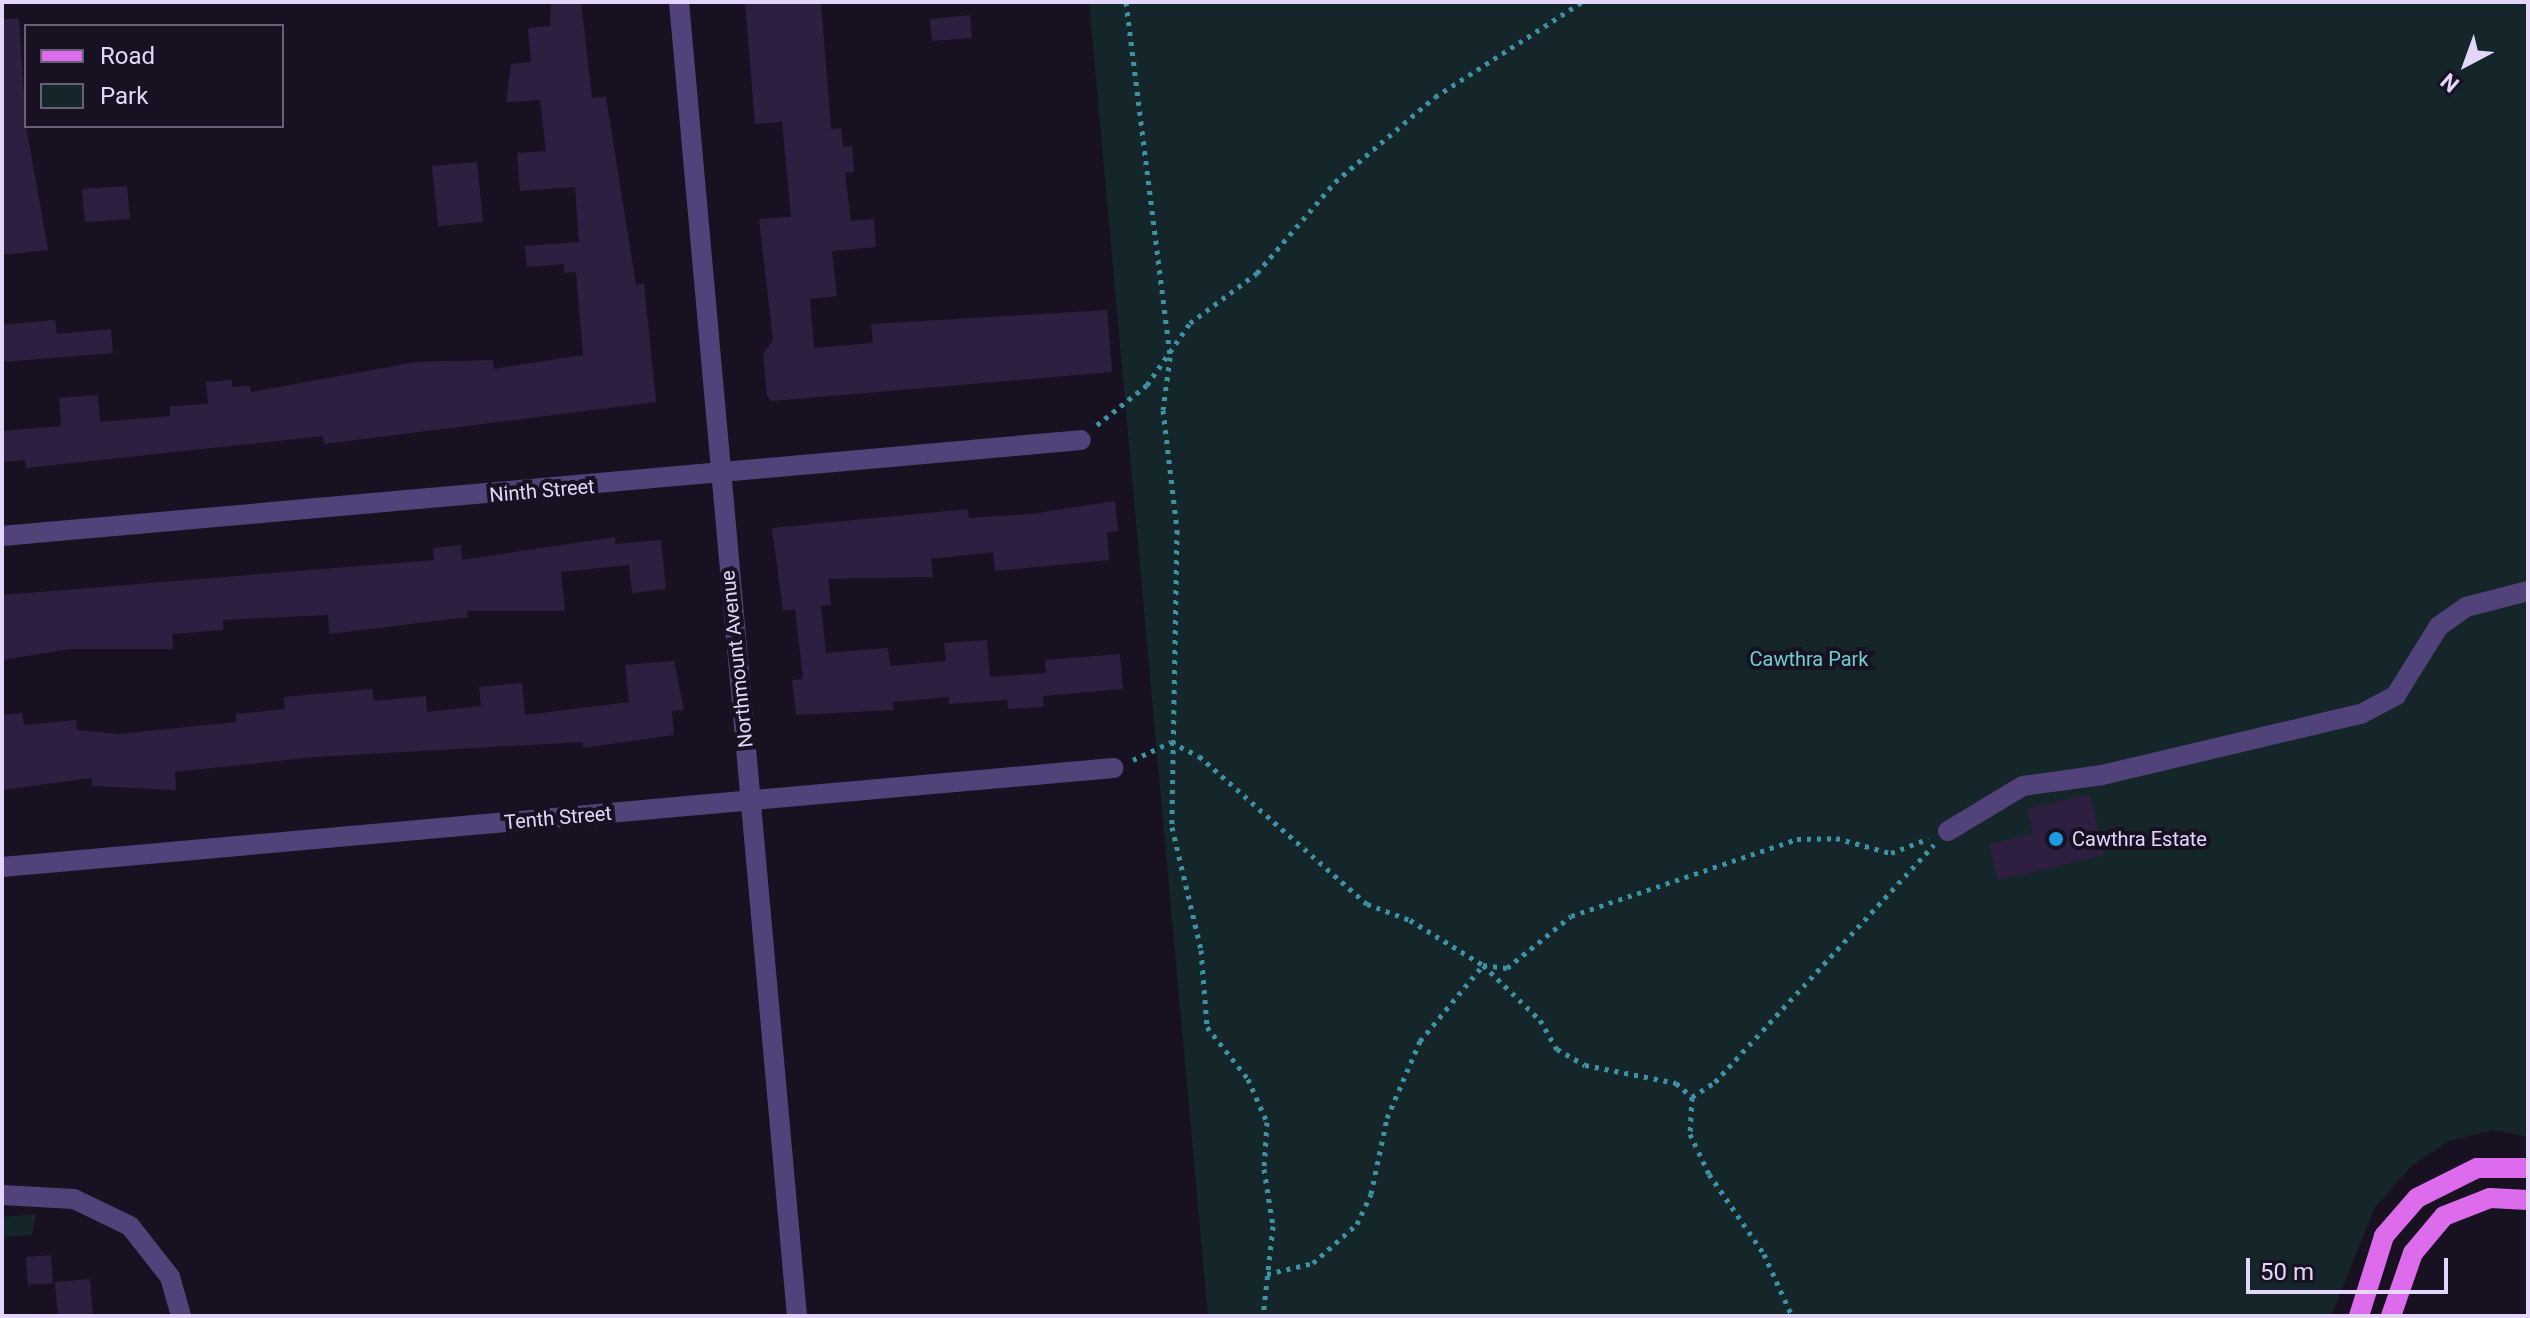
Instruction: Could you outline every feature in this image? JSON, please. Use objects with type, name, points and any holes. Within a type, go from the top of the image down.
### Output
[{"type":"main road","points":[[2359,1316],[2384,1236],[2417,1198],[2477,1168],[2528,1168]]},
{"type":"main road","points":[[2391,1316],[2413,1253],[2444,1216],[2490,1198],[2528,1200]]},
{"type":"street","name":"Northmount Avenue","points":[[679,2],[718,476],[751,801],[797,1316]]},
{"type":"street","name":"Ninth Street","points":[[2,536],[718,476],[1081,440]]},
{"type":"street","points":[[1948,831],[2023,786],[2361,714],[2396,695],[2439,626],[2466,607],[2528,591]]},
{"type":"street","name":"Tenth Street","points":[[2,867],[1114,768]]},
{"type":"street","points":[[2,1195],[74,1199],[130,1226],[170,1277],[181,1316]]},
{"type":"path","points":[[1126,2],[1170,357],[1163,410],[1177,530],[1171,742],[1172,827],[1201,950],[1207,1027],[1248,1079],[1267,1122],[1264,1169],[1273,1226],[1263,1316]]},
{"type":"path","points":[[1081,440],[1170,357],[1190,323],[1257,273],[1335,182],[1435,97],[1582,2]]},
{"type":"path","points":[[1114,768],[1171,742]]},
{"type":"path","points":[[1171,742],[1199,756],[1367,904],[1410,920],[1483,965],[1540,1020],[1557,1049],[1585,1065],[1676,1083],[1692,1097]]},
{"type":"path","points":[[1483,965],[1507,968],[1571,916],[1797,839],[1836,838],[1891,853],[1948,831]]},
{"type":"path","points":[[1692,1097],[1715,1082],[1948,831]]},
{"type":"path","points":[[1267,1274],[1313,1263],[1357,1224],[1371,1194],[1387,1118],[1420,1041],[1483,965]]},
{"type":"path","points":[[1692,1097],[1690,1134],[1727,1209],[1764,1254],[1792,1316]]},
{"type":"green space","name":"Cawthra Park","points":[[1089,2],[2528,2],[2528,1137],[2493,1130],[2449,1141],[2411,1166],[2374,1209],[2331,1316],[1208,1316]]},
{"type":"green space","points":[[36,1214],[32,1235],[2,1237],[2,1217]]},
{"type":"building","points":[[551,2],[581,2],[592,98],[606,97],[636,285],[644,284],[656,402],[324,444],[323,436],[26,468],[25,460],[2,462],[2,431],[61,426],[59,398],[98,395],[100,422],[170,416],[170,406],[208,404],[206,382],[232,380],[232,387],[250,386],[251,392],[416,362],[493,360],[494,369],[583,355],[576,272],[564,273],[564,264],[527,267],[525,246],[579,242],[575,187],[520,191],[517,153],[546,151],[540,100],[506,102],[511,64],[531,62],[528,28],[550,26]]},
{"type":"building","points":[[745,2],[821,2],[831,129],[841,128],[843,147],[852,146],[854,172],[845,173],[851,221],[874,219],[876,247],[832,251],[837,296],[810,299],[814,348],[873,343],[871,324],[1107,310],[1112,372],[772,401],[767,396],[763,354],[773,340],[759,219],[791,217],[782,122],[755,124]]},
{"type":"building","points":[[970,15],[972,38],[932,41],[930,19]]},
{"type":"building","points":[[2,19],[19,19],[24,128],[48,250],[2,255]]},
{"type":"building","points":[[477,162],[483,222],[438,226],[432,166]]},
{"type":"building","points":[[127,186],[130,219],[85,222],[82,189]]},
{"type":"building","points":[[55,320],[57,334],[111,329],[113,353],[2,362],[2,325]]},
{"type":"building","points":[[1115,501],[1118,531],[1107,532],[1109,560],[995,571],[993,552],[931,559],[933,577],[828,579],[831,605],[821,606],[826,653],[888,648],[890,666],[946,661],[944,643],[987,640],[990,677],[1046,673],[1045,660],[1120,654],[1123,689],[1043,696],[1044,707],[1008,709],[1007,700],[949,704],[949,697],[893,702],[894,710],[796,715],[792,680],[803,679],[795,609],[783,611],[772,528],[968,509],[969,518],[1031,514]]},
{"type":"building","points":[[615,537],[615,544],[661,540],[666,589],[632,593],[629,565],[561,572],[565,611],[467,611],[468,617],[329,634],[328,615],[223,620],[223,630],[172,634],[173,649],[69,649],[2,660],[2,595],[434,560],[433,548],[461,545],[462,560]]},
{"type":"building","points":[[674,661],[684,710],[672,711],[674,735],[583,748],[583,742],[315,757],[175,772],[176,790],[92,786],[92,778],[2,790],[2,715],[22,713],[24,725],[76,720],[77,730],[118,734],[236,722],[236,714],[285,709],[284,697],[372,689],[374,701],[426,696],[427,712],[481,706],[479,687],[522,683],[525,715],[629,702],[625,665]]},
{"type":"building","name":"Cawthra Estate","points":[[2090,794],[2104,855],[1998,880],[1989,844],[2033,834],[2027,809]]},
{"type":"building","points":[[51,1255],[53,1283],[28,1285],[26,1257]]},
{"type":"building","points":[[90,1279],[93,1316],[58,1316],[55,1282]]},
{"type":"place","name":"Cawthra Estate","points":[[2056,839]]}]
